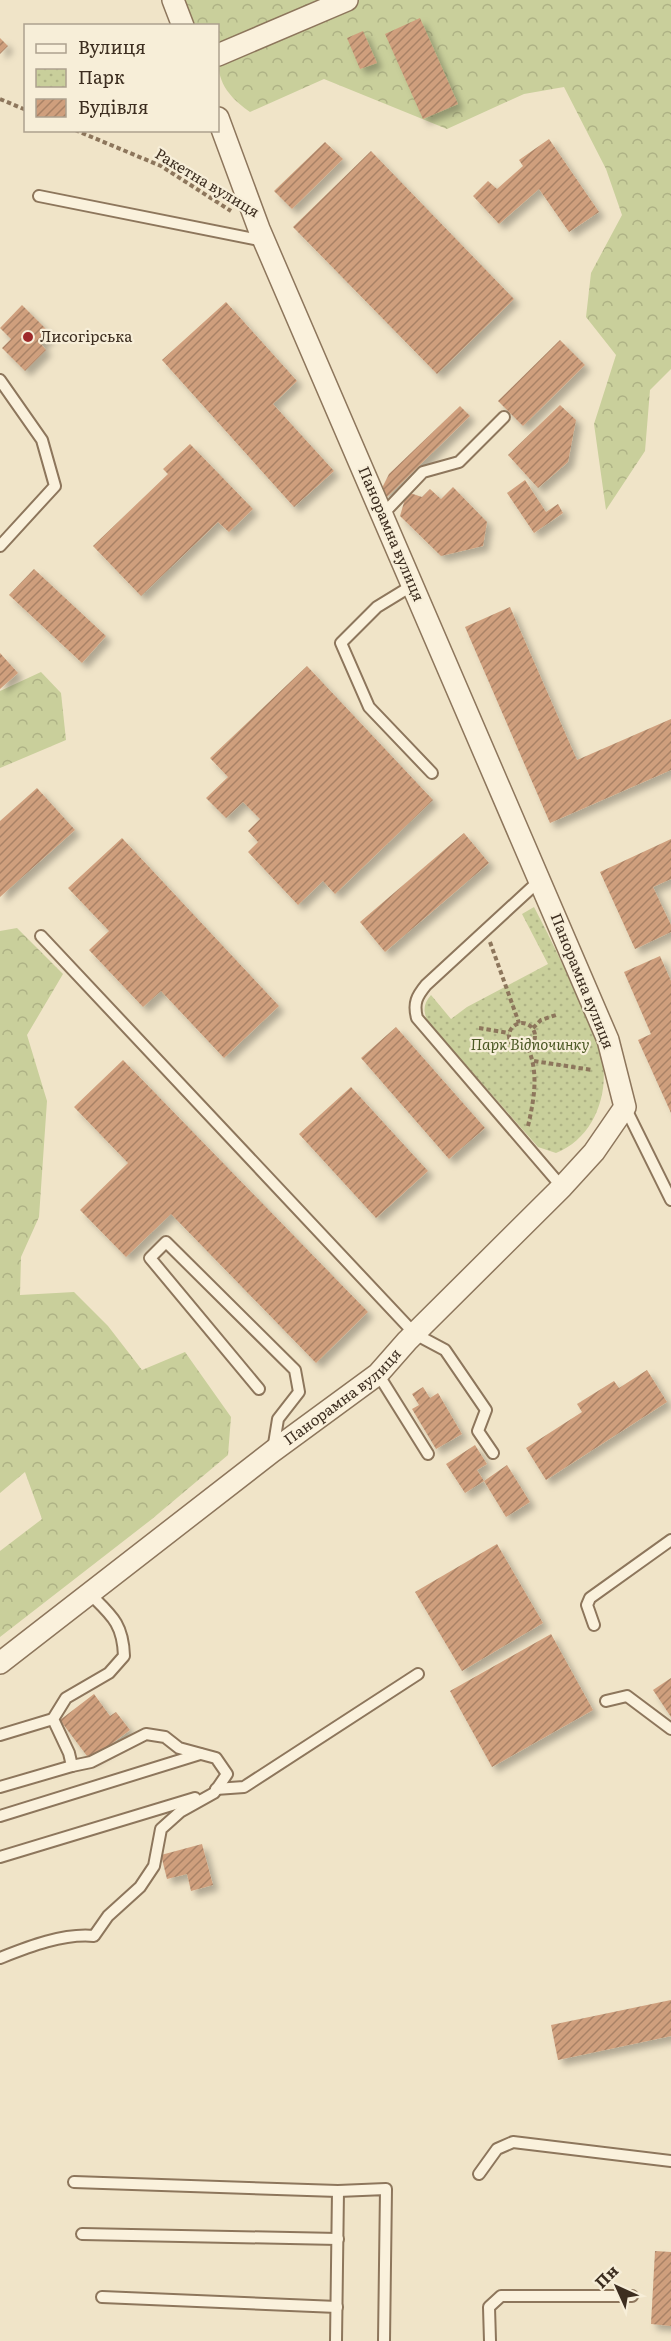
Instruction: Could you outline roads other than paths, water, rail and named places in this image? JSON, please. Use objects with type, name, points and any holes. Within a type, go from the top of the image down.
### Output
[{"type":"street","points":[[173,0],[182,24]]},
{"type":"street","points":[[219,56],[347,0]]},
{"type":"street","name":"Панорамна вулиця","points":[[0,1663],[273,1451],[378,1374],[562,1187],[594,1152],[625,1107],[608,1040],[262,235],[219,121]]},
{"type":"lane","points":[[39,196],[262,235]]},
{"type":"lane","points":[[0,380],[42,440],[56,486],[0,546]]},
{"type":"lane","points":[[383,514],[423,472],[459,462],[504,417]]},
{"type":"lane","points":[[413,585],[377,607],[341,643],[369,707],[432,773]]},
{"type":"lane","points":[[540,880],[426,985],[415,1001],[415,1009],[417,1018],[562,1187]]},
{"type":"lane","points":[[41,936],[415,1334],[445,1350],[486,1410],[478,1431],[493,1453]]},
{"type":"lane","points":[[625,1107],[671,1200]]},
{"type":"lane","points":[[259,1389],[150,1258],[166,1242],[294,1370],[299,1392],[278,1419],[273,1451]]},
{"type":"lane","points":[[378,1374],[428,1454]]},
{"type":"lane","points":[[594,1625],[587,1605],[590,1598],[671,1540]]},
{"type":"lane","points":[[0,1735],[53,1719],[66,1698],[109,1672],[124,1656],[123,1634],[111,1615],[89,1593]]},
{"type":"lane","points":[[0,1857],[215,1791],[244,1786],[418,1674]]},
{"type":"lane","points":[[606,1701],[627,1696],[671,1729]]},
{"type":"lane","points":[[53,1719],[72,1766]]},
{"type":"lane","points":[[0,1787],[91,1762],[146,1734],[165,1737],[179,1748],[216,1758],[227,1774],[215,1791],[180,1812],[161,1829],[154,1866],[140,1887],[108,1916],[94,1935],[60,1939],[0,1958]]},
{"type":"lane","points":[[0,1816],[200,1754]]},
{"type":"lane","points":[[479,2174],[497,2149],[513,2142],[671,2161]]},
{"type":"lane","points":[[74,2182],[338,2190],[386,2189],[384,2341]]},
{"type":"lane","points":[[336,2341],[338,2190]]},
{"type":"lane","points":[[82,2234],[338,2239]]},
{"type":"lane","points":[[490,2341],[489,2307],[501,2296],[632,2296]]},
{"type":"lane","points":[[102,2297],[337,2307]]},
{"type":"place","name":"Лисогірська","points":[[28,337]]},
{"type":"park label","name":"Парк Відпочинку","points":[[530,1045]]}]
